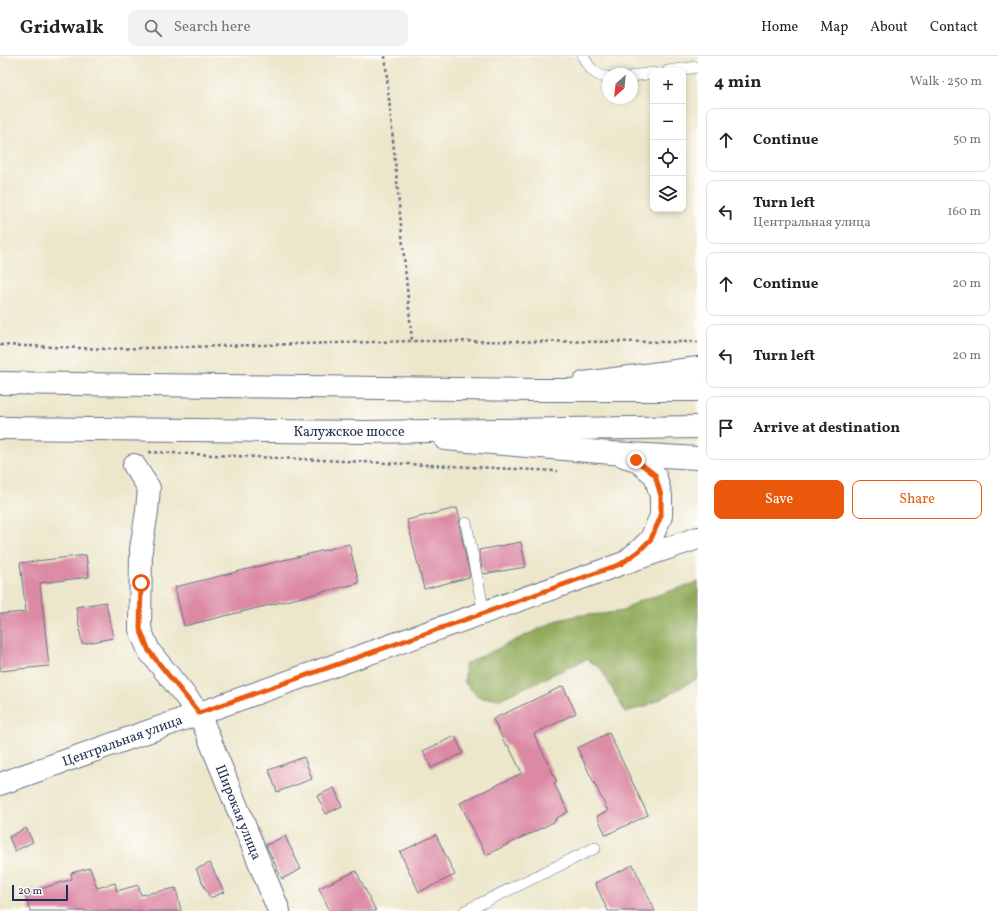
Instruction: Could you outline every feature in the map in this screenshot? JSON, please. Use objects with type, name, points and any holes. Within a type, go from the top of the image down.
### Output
[{"type":"main road","points":[[534,390],[698,368]]},
{"type":"main road","points":[[0,383],[534,390],[698,390]]},
{"type":"main road","name":"Калужское шоссе","points":[[0,428],[364,432],[698,427]]},
{"type":"main road","points":[[364,432],[612,453],[698,458]]},
{"type":"main road","points":[[612,453],[636,460],[655,475],[661,496],[661,516],[651,539],[640,550],[621,564]]},
{"type":"main road","name":"Широкая улица","points":[[139,459],[148,488],[147,511],[141,549],[140,629],[149,651],[199,713],[279,911]]},
{"type":"main road","name":"Центральная улица","points":[[0,784],[698,538]]},
{"type":"lane","points":[[584,56],[592,70],[602,76]]},
{"type":"lane","points":[[686,69],[698,67]]},
{"type":"lane","points":[[638,75],[650,73]]},
{"type":"lane","points":[[466,523],[484,613]]},
{"type":"lane","points":[[304,676],[391,639]]},
{"type":"lane","points":[[465,911],[595,848]]},
{"type":"path","points":[[385,56],[412,341]]},
{"type":"path","points":[[0,345],[107,349],[412,341],[698,342]]},
{"type":"path","points":[[139,459],[559,471]]},
{"type":"green space","points":[[698,582],[698,678],[644,707],[625,712],[601,669],[587,659],[500,699],[479,698],[465,683],[465,664],[558,620],[581,615],[623,611],[639,601]]},
{"type":"building","points":[[457,508],[470,577],[424,589],[407,520]]},
{"type":"building","points":[[521,542],[526,567],[483,574],[479,550]]},
{"type":"building","points":[[349,544],[359,583],[184,626],[175,587]]},
{"type":"building","points":[[86,555],[89,577],[40,583],[49,666],[0,671],[0,614],[26,612],[20,563]]},
{"type":"building","points":[[106,602],[113,638],[82,644],[76,607]]},
{"type":"building","points":[[563,686],[576,713],[534,734],[557,782],[554,783],[568,812],[555,819],[556,821],[486,855],[460,803],[522,773],[508,745],[506,746],[493,719]]},
{"type":"building","points":[[609,733],[648,815],[606,835],[597,816],[608,811],[577,748]]},
{"type":"building","points":[[455,736],[463,753],[431,768],[423,751]]},
{"type":"building","points":[[304,757],[312,779],[277,792],[269,770]]},
{"type":"building","points":[[334,788],[342,806],[326,814],[317,796]]},
{"type":"building","points":[[26,828],[33,842],[15,851],[9,837]]},
{"type":"building","points":[[436,835],[455,875],[419,892],[400,852]]},
{"type":"building","points":[[285,836],[301,869],[282,879],[266,845]]},
{"type":"building","points":[[210,863],[224,892],[210,898],[196,869]]},
{"type":"building","points":[[633,865],[655,911],[608,911],[595,883]]},
{"type":"building","points":[[90,868],[97,888],[115,883],[117,891],[138,885],[141,895],[176,888],[181,911],[30,911],[25,894],[72,879],[71,873]]},
{"type":"building","points":[[356,871],[376,911],[330,911],[319,888]]},
{"type":"route","points":[[141,583],[140,629],[149,651],[199,713],[621,564],[640,550],[651,539],[661,516],[661,496],[655,475],[636,460]]}]
